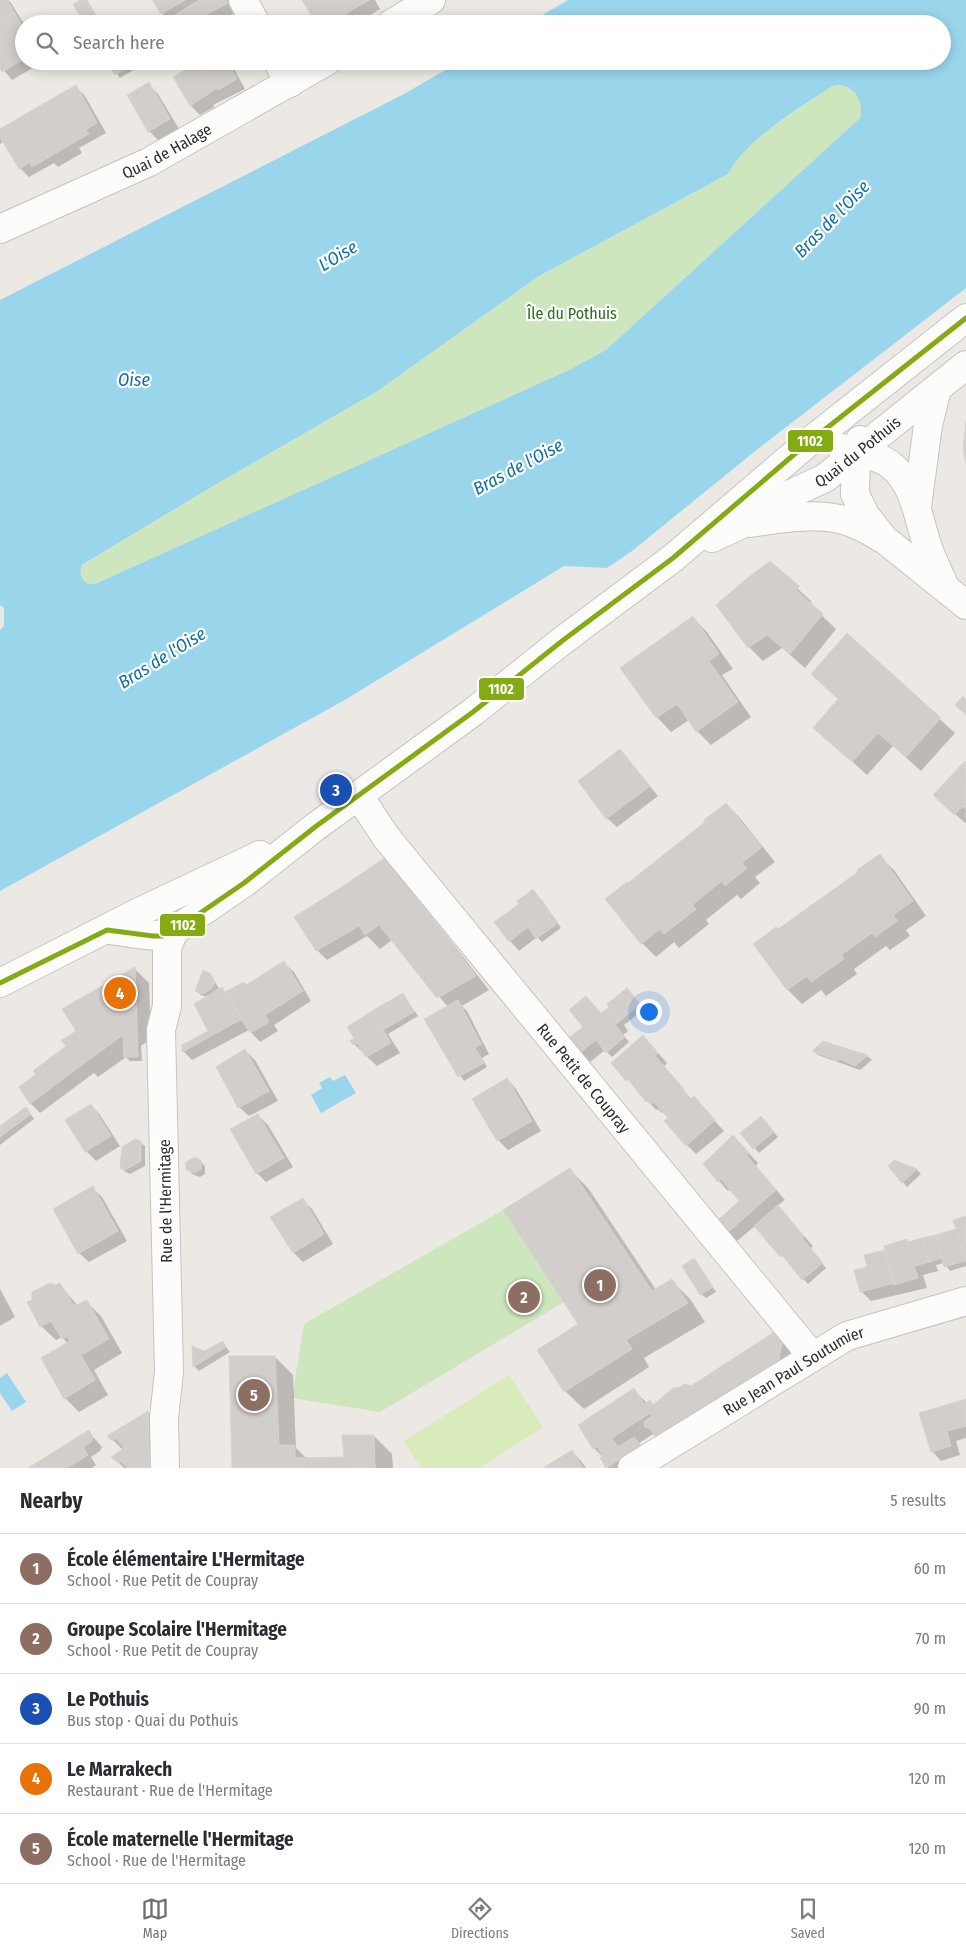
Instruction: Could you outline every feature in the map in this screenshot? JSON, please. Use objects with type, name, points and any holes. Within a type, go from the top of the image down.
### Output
[{"type":"main road","points":[[243,0],[251,15]]},
{"type":"main road","points":[[406,15],[431,0]]},
{"type":"main road","name":"Quai de Halage","points":[[0,229],[148,162],[284,72]]},
{"type":"main road","name":"Quai du Pothuis","points":[[0,983],[107,930],[158,932],[244,883],[315,827],[473,712],[562,641],[673,558],[804,446],[966,318]]},
{"type":"main road","name":"Quai du Pothuis","points":[[673,558],[740,525],[780,499],[825,478],[966,365]]},
{"type":"main road","points":[[901,368],[870,418],[856,452],[855,494],[865,515],[884,539],[966,605]]},
{"type":"main road","points":[[918,507],[928,425],[937,389]]},
{"type":"main road","points":[[804,446],[831,446],[876,458],[892,466],[903,478],[918,507],[928,548],[944,586]]},
{"type":"main road","name":"Quai du Pothuis","points":[[740,525],[780,518],[809,516],[855,524],[884,539]]},
{"type":"main road","name":"Rue Petit de Coupray","points":[[359,796],[398,851],[814,1357]]},
{"type":"main road","name":"Quai du Pothuis","points":[[158,932],[166,909],[189,889],[315,827]]},
{"type":"main road","name":"Rue de l'Hermitage","points":[[158,932],[152,959],[152,1006],[161,1030],[169,1372],[164,1418],[165,1468]]},
{"type":"main road","name":"Rue Jean Paul Soutumier","points":[[632,1468],[847,1336],[966,1301]]},
{"type":"main road","name":"Rue de l'Hermitage","points":[[169,1372],[179,1418],[180,1468]]},
{"type":"green space","name":"Île du Pothuis","points":[[839,85],[850,89],[857,96],[861,106],[860,118],[606,350],[569,370],[95,584],[88,584],[84,580],[81,575],[83,564],[376,392],[539,276],[728,174],[748,148],[761,137],[832,86]]},
{"type":"green space","points":[[503,1210],[564,1302],[380,1412],[292,1398],[304,1324]]},
{"type":"green space","points":[[509,1375],[543,1427],[479,1468],[421,1468],[404,1441]]},
{"type":"water","name":"Oise","points":[[568,0],[966,0],[966,288],[759,448],[632,551],[607,568],[564,566],[343,701],[0,891],[0,630],[4,626],[4,608],[0,605],[0,300],[404,94],[445,70],[951,70],[951,15],[542,15]],"holes":[[[839,85],[850,89],[860,101],[860,118],[606,350],[569,370],[95,584],[88,584],[84,580],[81,575],[83,564],[376,392],[539,276],[728,174],[748,148],[761,136],[832,86]]]},
{"type":"water","points":[[345,1075],[356,1093],[321,1113],[311,1095],[322,1088],[319,1083],[330,1077],[333,1081]]},
{"type":"water","points":[[7,1373],[26,1402],[12,1411],[0,1393],[0,1378]]},
{"type":"building","points":[[0,0],[7,0],[14,12],[0,21]]},
{"type":"building","points":[[80,0],[87,0],[95,15],[80,15],[73,4]]},
{"type":"building","points":[[152,0],[185,0],[161,14]]},
{"type":"building","points":[[199,0],[226,0],[228,3],[206,15],[175,15]]},
{"type":"building","points":[[302,0],[337,0],[346,15],[311,15]]},
{"type":"building","points":[[337,0],[369,0],[345,14]]},
{"type":"building","points":[[14,12],[16,15],[15,64],[2,72],[0,69],[0,21]]},
{"type":"building","points":[[112,70],[122,70],[115,75]]},
{"type":"building","points":[[185,70],[206,70],[217,88],[190,106],[173,77]]},
{"type":"building","points":[[207,70],[232,70],[237,79],[218,90]]},
{"type":"building","points":[[149,82],[170,119],[148,132],[127,95]]},
{"type":"building","points":[[76,85],[97,123],[71,138],[73,143],[61,150],[36,108]]},
{"type":"building","points":[[36,108],[61,150],[48,158],[45,153],[19,169],[0,137],[0,129]]},
{"type":"building","points":[[86,130],[89,134],[73,143],[71,138]]},
{"type":"building","points":[[45,153],[48,158],[32,167],[30,162]]},
{"type":"building","points":[[966,421],[966,464],[963,450]]},
{"type":"building","points":[[770,561],[799,586],[796,590],[823,614],[790,654],[767,635],[748,648],[716,605]]},
{"type":"building","points":[[693,616],[719,654],[709,661],[738,702],[696,732],[677,704],[656,718],[620,668]]},
{"type":"building","points":[[847,633],[941,718],[906,757],[878,733],[852,762],[813,728],[838,699],[811,674]]},
{"type":"building","points":[[963,696],[966,700],[966,715],[955,705]]},
{"type":"building","points":[[620,749],[650,786],[606,819],[578,781]]},
{"type":"building","points":[[965,761],[966,809],[963,806],[954,815],[933,795]]},
{"type":"building","points":[[726,803],[762,847],[742,863],[747,868],[725,886],[722,881],[692,905],[696,909],[664,934],[660,929],[641,944],[605,899],[705,822],[704,820]]},
{"type":"building","points":[[880,854],[913,901],[893,915],[897,921],[875,937],[872,933],[841,955],[844,959],[811,982],[807,976],[787,990],[753,944],[776,927],[778,929]]},
{"type":"building","points":[[386,857],[476,976],[437,998],[379,925],[365,935],[337,890]]},
{"type":"building","points":[[533,889],[549,911],[509,942],[494,922],[519,904],[517,901]]},
{"type":"building","points":[[337,890],[359,926],[316,951],[294,917]]},
{"type":"building","points":[[549,911],[558,923],[536,939],[528,927]]},
{"type":"building","points":[[284,961],[303,991],[265,1015],[269,1022],[250,1033],[225,992],[244,982],[246,985]]},
{"type":"building","points":[[135,967],[137,1025],[83,1064],[67,1037],[76,1031],[62,1009]]},
{"type":"building","points":[[203,970],[210,973],[215,982],[212,988],[203,994],[195,991]]},
{"type":"building","points":[[222,987],[242,1019],[182,1052],[182,1045],[208,1031],[194,1004]]},
{"type":"building","points":[[627,988],[640,1004],[620,1021],[607,1004]]},
{"type":"building","points":[[403,993],[414,1012],[383,1030],[372,1011]]},
{"type":"building","points":[[586,996],[601,1013],[583,1027],[569,1010]]},
{"type":"building","points":[[458,1000],[481,1044],[450,1063],[424,1019]]},
{"type":"building","points":[[609,1007],[620,1021],[578,1054],[566,1040]]},
{"type":"building","points":[[372,1011],[391,1043],[366,1057],[357,1043],[353,1045],[350,1041],[354,1038],[347,1027]]},
{"type":"building","points":[[137,1025],[138,1057],[124,1057],[123,1035]]},
{"type":"building","points":[[615,1025],[625,1037],[606,1053],[596,1040]]},
{"type":"building","points":[[643,1035],[658,1053],[626,1081],[611,1063]]},
{"type":"building","points":[[67,1037],[83,1064],[30,1104],[19,1087],[36,1074],[33,1071],[66,1046],[61,1040]]},
{"type":"building","points":[[823,1041],[851,1050],[838,1061],[812,1051]]},
{"type":"building","points":[[475,1048],[484,1063],[458,1077],[450,1063]]},
{"type":"building","points":[[245,1049],[269,1091],[238,1108],[216,1067]]},
{"type":"building","points":[[851,1050],[868,1055],[855,1066],[840,1059]]},
{"type":"building","points":[[655,1056],[684,1089],[660,1109],[654,1102],[651,1105],[648,1101],[646,1102],[628,1079]]},
{"type":"building","points":[[507,1078],[532,1121],[497,1141],[472,1099]]},
{"type":"building","points":[[683,1090],[691,1099],[694,1096],[715,1120],[686,1146],[664,1121],[668,1118],[660,1109]]},
{"type":"building","points":[[91,1104],[111,1136],[85,1152],[65,1120]]},
{"type":"building","points":[[26,1107],[31,1114],[0,1137],[0,1126]]},
{"type":"building","points":[[258,1114],[284,1158],[256,1174],[230,1129]]},
{"type":"building","points":[[761,1116],[774,1132],[753,1149],[740,1133]]},
{"type":"building","points":[[733,1135],[749,1153],[718,1182],[703,1164]]},
{"type":"building","points":[[135,1139],[141,1141],[141,1161],[125,1170],[120,1168],[122,1147]]},
{"type":"building","points":[[747,1156],[776,1190],[727,1233],[717,1221],[739,1201],[721,1179]]},
{"type":"building","points":[[195,1157],[201,1160],[201,1169],[194,1173],[186,1170],[186,1162]]},
{"type":"building","points":[[894,1160],[917,1169],[902,1183],[888,1166]]},
{"type":"building","points":[[570,1168],[652,1291],[672,1279],[688,1303],[626,1340],[632,1349],[564,1392],[537,1350],[578,1324],[503,1210]]},
{"type":"building","points":[[93,1186],[118,1231],[78,1254],[53,1209]]},
{"type":"building","points":[[303,1198],[324,1234],[293,1253],[270,1217]]},
{"type":"building","points":[[778,1205],[804,1236],[780,1257],[754,1226]]},
{"type":"building","points":[[966,1216],[966,1226],[956,1229],[953,1220]]},
{"type":"building","points":[[966,1226],[966,1261],[965,1261],[956,1229]]},
{"type":"building","points":[[956,1229],[965,1261],[944,1267],[936,1235]]},
{"type":"building","points":[[936,1235],[942,1258],[929,1262],[922,1238]]},
{"type":"building","points":[[802,1238],[823,1263],[802,1280],[782,1255]]},
{"type":"building","points":[[922,1238],[929,1262],[914,1266],[918,1278],[894,1285],[884,1246],[907,1239],[908,1242]]},
{"type":"building","points":[[885,1250],[894,1283],[860,1292],[854,1270],[867,1267],[864,1255]]},
{"type":"building","points":[[694,1258],[713,1287],[700,1295],[682,1266]]},
{"type":"building","points":[[50,1283],[55,1285],[60,1283],[74,1306],[87,1300],[109,1339],[81,1355],[95,1380],[64,1399],[41,1358],[70,1341],[67,1336],[62,1339],[51,1321],[40,1327],[27,1302],[32,1300],[32,1292]]},
{"type":"building","points":[[774,1332],[782,1342],[779,1360],[656,1436],[644,1425],[644,1422],[652,1416],[650,1413],[612,1438],[618,1447],[634,1437],[641,1446],[606,1468],[600,1458],[603,1456],[597,1446],[593,1449],[578,1425],[634,1388],[644,1404],[650,1400],[653,1405],[673,1388],[681,1387],[684,1384],[691,1386]]},
{"type":"building","points":[[223,1341],[226,1347],[193,1367],[192,1346],[204,1351]]},
{"type":"building","points":[[229,1356],[275,1356],[279,1445],[295,1445],[295,1458],[344,1457],[342,1435],[374,1435],[375,1468],[232,1468]]},
{"type":"building","points":[[966,1399],[966,1426],[947,1431],[951,1446],[931,1452],[919,1413]]},
{"type":"building","points":[[148,1411],[149,1446],[129,1454],[118,1463],[111,1457],[124,1448],[116,1438],[112,1441],[107,1436]]},
{"type":"building","points":[[89,1430],[93,1437],[91,1442],[83,1447],[88,1455],[67,1468],[28,1468]]},
{"type":"building","points":[[149,1446],[150,1468],[128,1468],[120,1461],[129,1454]]},
{"type":"building","points":[[572,1450],[583,1468],[543,1468]]},
{"type":"transit line","name":"1102","points":[[0,983],[107,930],[163,936],[174,931],[244,883],[315,827],[473,712],[562,641],[673,558],[804,446],[966,318]]},
{"type":"place","name":"Le Pothuis","points":[[336,790]]},
{"type":"place","name":"Le Marrakech","points":[[120,993]]},
{"type":"place","name":"École élémentaire L'Hermitage","points":[[600,1285]]},
{"type":"place","name":"Groupe Scolaire l'Hermitage","points":[[524,1297]]},
{"type":"place","name":"École maternelle l'Hermitage","points":[[254,1395]]},
{"type":"water label","name":"Bras de l'Oise","points":[[832,219]]},
{"type":"water label","name":"L'Oise","points":[[338,256]]},
{"type":"water label","name":"Bras de l'Oise","points":[[518,467]]},
{"type":"water label","name":"Bras de l'Oise","points":[[162,658]]}]
